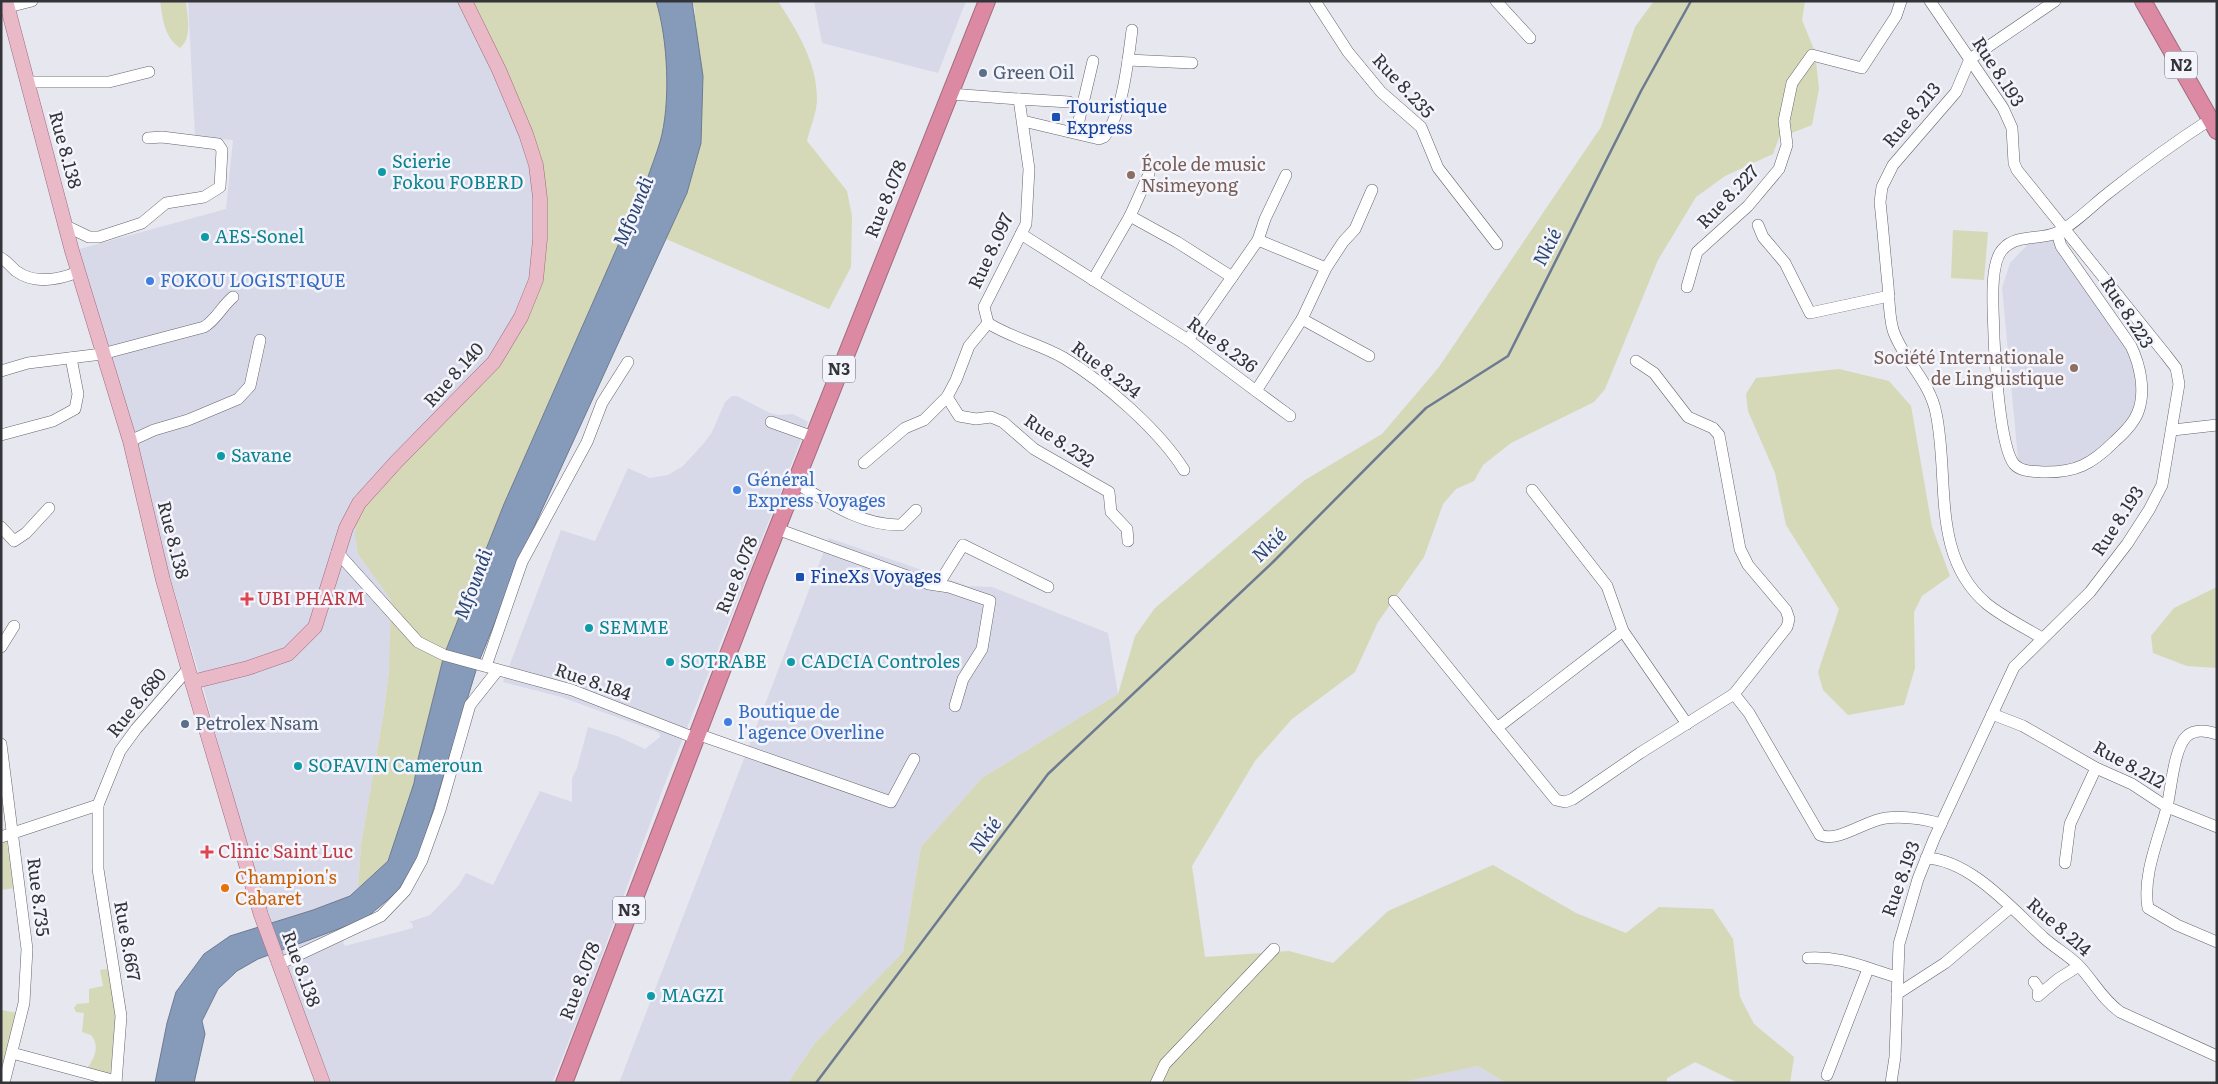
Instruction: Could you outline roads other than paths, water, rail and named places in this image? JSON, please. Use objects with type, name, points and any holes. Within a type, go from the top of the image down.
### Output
[{"type":"highway","name":"Rue 8.078","points":[[564,1083],[696,736],[987,1]]},
{"type":"highway","name":"N2","points":[[2143,1],[2214,125]]},
{"type":"main road","name":"Rue 8.140","points":[[192,682],[248,668],[288,654],[315,627],[337,552],[346,528],[360,503],[396,462],[494,362],[520,317],[536,280],[540,239],[540,198],[536,165],[505,84],[465,1]]},
{"type":"main road","name":"Rue 8.138","points":[[7,4],[78,272],[130,441],[163,580],[188,669],[261,915],[323,1083]]},
{"type":"street","points":[[7,4],[32,1]]},
{"type":"street","name":"Rue 8.235","points":[[1315,1],[1348,52],[1381,92],[1421,127],[1438,168],[1497,244]]},
{"type":"street","points":[[1496,1],[1530,38]]},
{"type":"street","name":"Rue 8.227","points":[[1686,287],[1697,252],[1748,206],[1779,169],[1786,145],[1784,121],[1792,84],[1812,55],[1862,68],[1896,16],[1901,1]]},
{"type":"street","name":"Rue 8.193","points":[[1891,1083],[1895,1057],[1897,977],[1902,928],[1926,858],[2014,667],[2090,592],[2127,544],[2150,510],[2162,485],[2173,430],[2179,384],[2176,368],[2061,230],[2017,170],[2014,163],[2012,128],[2003,108],[1930,1]]},
{"type":"street","points":[[1970,59],[2055,1]]},
{"type":"street","points":[[1023,121],[1099,139],[1107,134],[1117,108],[1128,60],[1132,30]]},
{"type":"street","name":"Rue 8.213","points":[[1970,59],[1956,92],[1903,152],[1893,165],[1882,187],[1880,202],[1892,329],[1903,354],[1932,396],[1937,414],[1945,518],[1950,544],[1959,567],[1972,588],[1988,605],[2042,638]]},
{"type":"street","points":[[1128,60],[1192,63]]},
{"type":"street","points":[[1076,133],[1093,61]]},
{"type":"street","points":[[28,82],[109,82],[149,72]]},
{"type":"street","points":[[950,94],[1069,102]]},
{"type":"street","name":"Rue 8.097","points":[[988,322],[984,307],[1026,224],[1029,197],[1029,169],[1019,99]]},
{"type":"street","name":"Rue 8.223","points":[[2061,230],[2061,246],[2131,346],[2137,359],[2142,393],[2138,412],[2127,430],[2095,460],[2074,469],[2051,472],[2026,471],[2013,463],[2004,439],[1994,334],[1993,292],[1997,260],[2002,249],[2012,242],[2061,230],[2159,152],[2214,125]]},
{"type":"street","points":[[66,226],[89,237],[99,237],[142,223],[166,203],[204,197],[220,187],[222,150],[218,144],[162,137],[148,138]]},
{"type":"street","points":[[1092,280],[1130,216],[1149,174]]},
{"type":"street","points":[[1188,340],[1258,240],[1265,219],[1286,175]]},
{"type":"street","name":"Rue 8.236","points":[[1022,234],[1188,340],[1256,391],[1302,319],[1326,268],[1343,242],[1355,229],[1372,190]]},
{"type":"street","points":[[1130,216],[1177,242],[1232,278]]},
{"type":"street","points":[[1758,225],[1763,237],[1785,263],[1810,313],[1889,296]]},
{"type":"street","points":[[1258,240],[1326,268]]},
{"type":"street","points":[[1,258],[26,277],[38,280],[64,277],[78,272]]},
{"type":"street","points":[[1,371],[28,363],[102,354],[204,327],[212,323],[223,305],[233,297]]},
{"type":"street","points":[[1302,319],[1370,356]]},
{"type":"street","points":[[864,464],[905,428],[924,420],[947,397],[969,346],[988,322]]},
{"type":"street","name":"Rue 8.234","points":[[988,322],[1065,358],[1143,421],[1171,450],[1184,470]]},
{"type":"street","points":[[130,441],[154,430],[188,420],[238,399],[250,386],[260,340]]},
{"type":"street","points":[[1,435],[54,421],[75,409],[78,394],[71,358]]},
{"type":"street","points":[[1394,601],[1556,800],[1565,802],[1574,799],[1734,694],[1787,627],[1789,619],[1786,610],[1748,565],[1740,549],[1719,435],[1713,428],[1688,417],[1680,410],[1654,373],[1636,361]]},
{"type":"street","points":[[278,961],[381,916],[404,891],[422,860],[440,810],[470,706],[487,667],[522,562],[587,442],[602,402],[628,362]]},
{"type":"street","points":[[1256,391],[1290,416]]},
{"type":"street","name":"Rue 8.232","points":[[947,397],[959,416],[976,419],[990,417],[1003,422],[1034,449],[1108,492],[1111,512],[1127,529],[1128,541]]},
{"type":"street","points":[[771,422],[813,437]]},
{"type":"street","points":[[2173,430],[2217,425]]},
{"type":"street","points":[[796,483],[854,515],[880,524],[901,525],[916,510]]},
{"type":"street","points":[[1532,490],[1607,586],[1623,631],[1687,724]]},
{"type":"street","points":[[1,527],[14,541],[26,533],[49,508]]},
{"type":"street","points":[[778,529],[929,584],[949,587],[990,601],[982,649],[963,679],[955,706]]},
{"type":"street","points":[[938,585],[964,545],[1048,587]]},
{"type":"street","name":"Rue 8.184","points":[[337,552],[418,642],[444,655],[572,690],[696,736],[891,802],[914,759]]},
{"type":"street","points":[[1,647],[14,626]]},
{"type":"street","points":[[1497,728],[1623,631]]},
{"type":"street","name":"Rue 8.680","points":[[98,805],[120,752],[136,729],[188,669]]},
{"type":"street","points":[[1734,694],[1749,713],[1820,835],[1834,837],[1863,824],[1886,818],[1914,818],[1941,824]]},
{"type":"street","name":"Rue 8.212","points":[[1992,714],[2023,726],[2096,768],[2132,784],[2167,807],[2152,861],[2146,899],[2148,908],[2177,925],[2217,942]]},
{"type":"street","points":[[2217,734],[2196,732],[2186,736],[2178,752],[2167,807],[2217,827]]},
{"type":"street","name":"Rue 8.735","points":[[1,744],[27,958],[24,1003],[4,1083]]},
{"type":"street","points":[[2065,862],[2070,824],[2096,768]]},
{"type":"street","points":[[1,837],[98,805]]},
{"type":"street","name":"Rue 8.667","points":[[98,805],[98,869],[121,1016],[116,1082]]},
{"type":"street","name":"Rue 8.214","points":[[1926,858],[1950,865],[1977,878],[1994,891],[2010,908],[2080,966],[2107,1003],[2120,1012],[2217,1056]]},
{"type":"street","points":[[1897,994],[1945,963],[2010,908]]},
{"type":"street","points":[[1156,1083],[1165,1064],[1274,949]]},
{"type":"street","points":[[1808,958],[1846,960],[1868,969],[1897,977]]},
{"type":"street","points":[[2034,982],[2039,989],[2038,996],[2058,979],[2080,966]]},
{"type":"street","points":[[1827,1075],[1868,969]]},
{"type":"street","points":[[12,1053],[116,1082]]},
{"type":"water","name":"Mfoundi","points":[[656,1],[692,1],[703,76],[701,143],[687,193],[528,540],[478,664],[420,853],[398,891],[365,919],[258,959],[237,971],[218,989],[202,1021],[205,1034],[194,1083],[155,1083],[167,1023],[176,992],[204,954],[230,936],[313,910],[350,896],[388,861],[414,783],[418,759],[444,655],[504,504],[646,182],[660,142],[666,109],[667,72],[663,34]]},
{"type":"waterway","name":"Nkié","points":[[816,1083],[1048,774],[1273,562],[1426,408],[1508,356],[1641,91],[1691,1]]},
{"type":"place","name":"Green Oil","points":[[983,73]]},
{"type":"place","name":"Touristique Express","points":[[1056,117]]},
{"type":"place","name":"Scierie Fokou FOBERD","points":[[382,172]]},
{"type":"place","name":"École de music Nsimeyong","points":[[1131,175]]},
{"type":"place","name":"AES-Sonel","points":[[205,237]]},
{"type":"place","name":"FOKOU LOGISTIQUE","points":[[150,281]]},
{"type":"place","name":"Société Internationale de Linguistique","points":[[2074,368]]},
{"type":"place","name":"Savane","points":[[221,456]]},
{"type":"place","name":"Général Express Voyages","points":[[737,490]]},
{"type":"place","name":"FineXs Voyages","points":[[800,577]]},
{"type":"place","name":"UBI PHARM","points":[[247,599]]},
{"type":"place","name":"SEMME","points":[[589,628]]},
{"type":"place","name":"SOTRABE","points":[[670,662]]},
{"type":"place","name":"CADCIA Controles","points":[[791,662]]},
{"type":"place","name":"Boutique de l'agence Overline","points":[[728,722]]},
{"type":"place","name":"Petrolex Nsam","points":[[185,724]]},
{"type":"place","name":"SOFAVIN Cameroun","points":[[298,766]]},
{"type":"place","name":"Clinic Saint Luc","points":[[207,852]]},
{"type":"place","name":"Champion's Cabaret","points":[[225,888]]},
{"type":"place","name":"MAGZI","points":[[651,996]]}]
